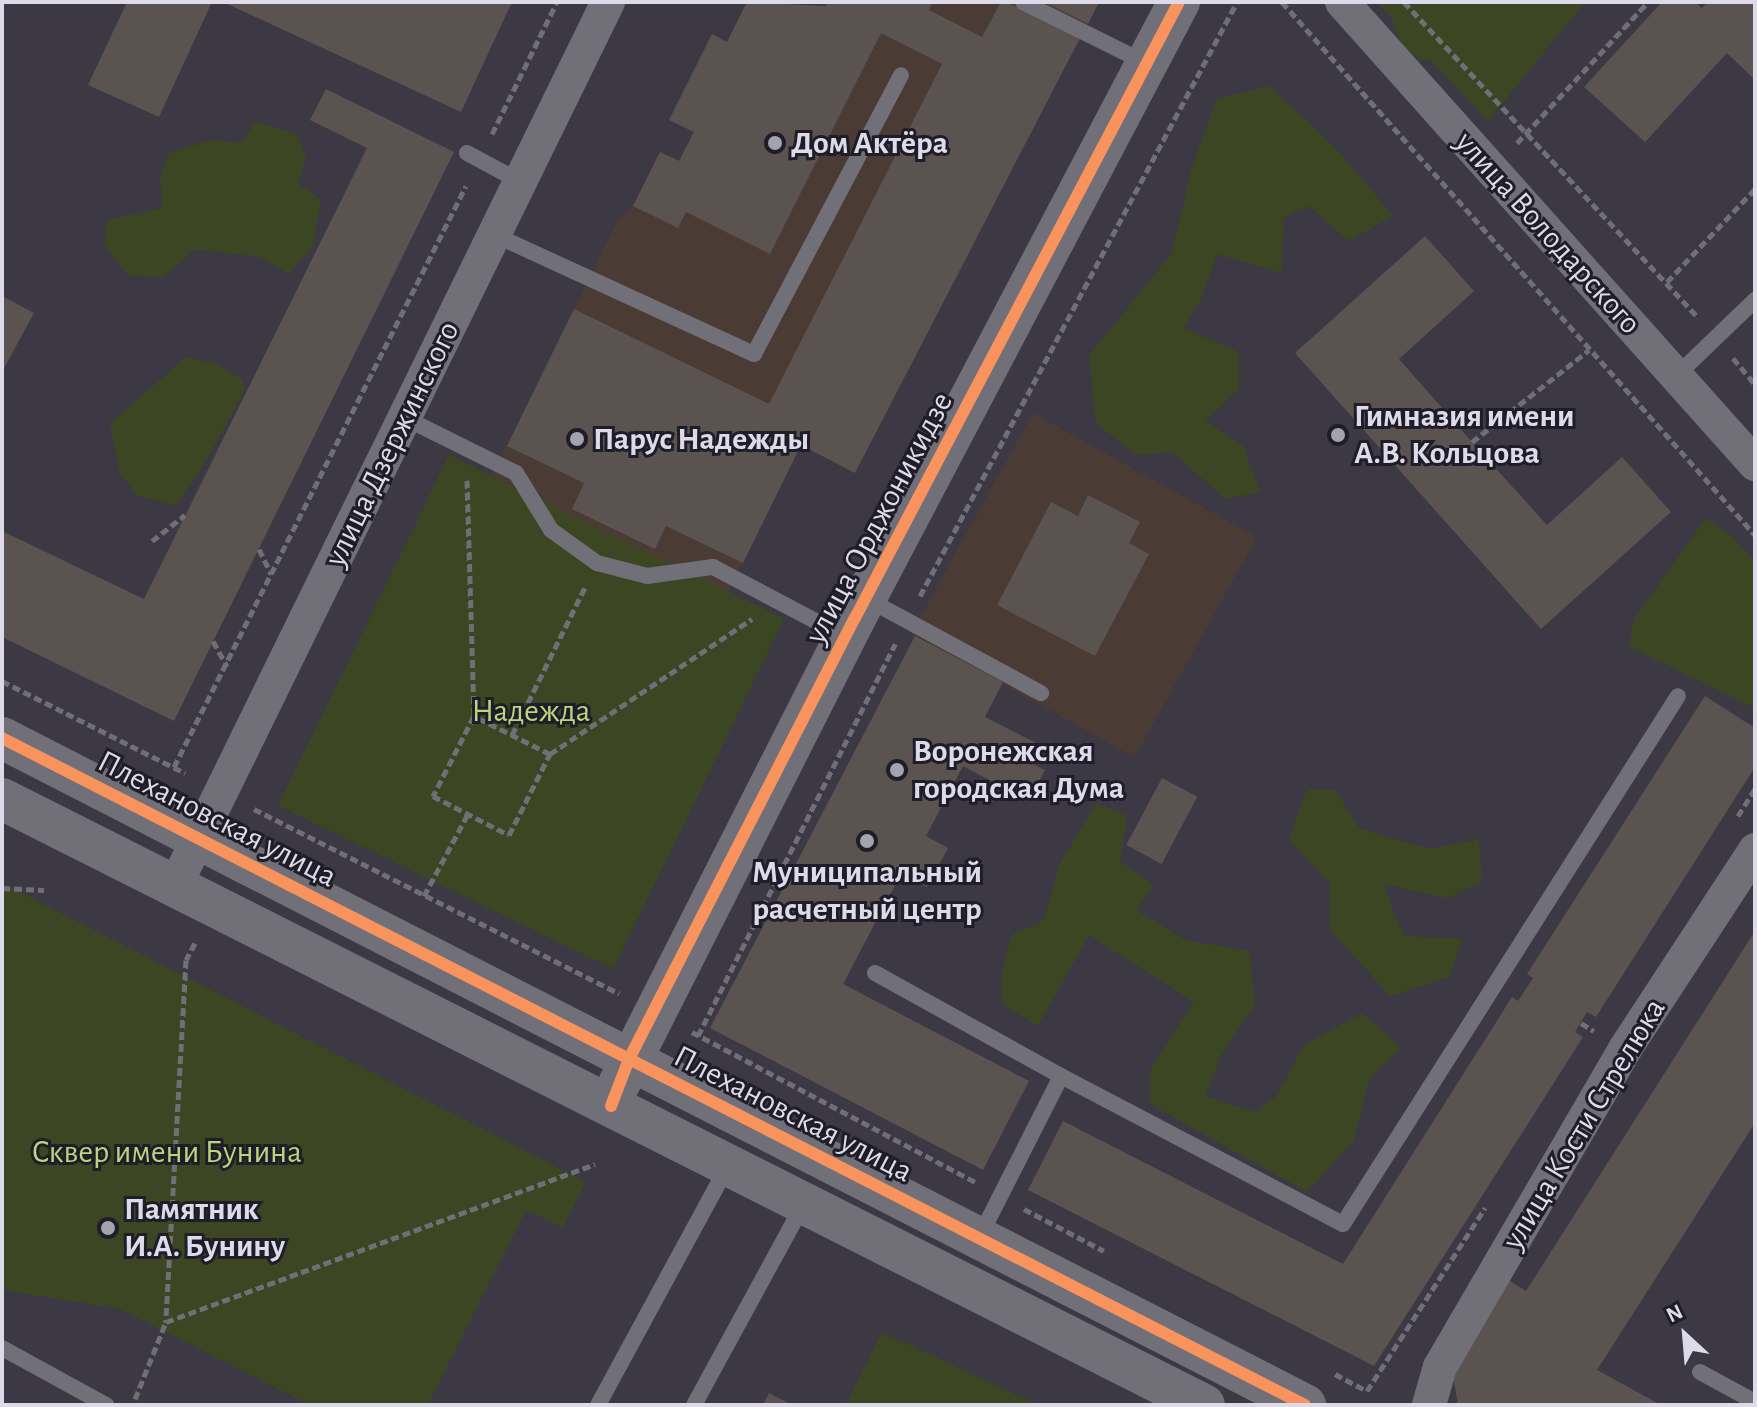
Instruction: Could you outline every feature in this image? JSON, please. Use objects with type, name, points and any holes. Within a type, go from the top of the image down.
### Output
[{"type":"street","name":"улица Орджоникидзе","points":[[611,1106],[629,1059],[865,598],[1179,2]]},
{"type":"street","name":"улица Володарского","points":[[1342,2],[1755,464]]},
{"type":"street","name":"улица Дзержинского","points":[[175,886],[521,182],[599,5]]},
{"type":"street","name":"Плехановская улица","points":[[2,738],[1305,1405]]},
{"type":"street","points":[[2,799],[1204,1405]]},
{"type":"street","name":"улица Кости Стрелюка","points":[[1429,1405],[1440,1367],[1625,1049],[1755,850]]},
{"type":"lane","points":[[1023,2],[1147,64]]},
{"type":"lane","points":[[495,235],[754,354],[901,75]]},
{"type":"lane","points":[[473,156],[521,182]]},
{"type":"lane","points":[[1676,376],[1755,300]]},
{"type":"lane","points":[[405,418],[516,473],[551,530],[597,563],[647,576],[713,567],[846,637]]},
{"type":"lane","points":[[865,598],[1041,693]]},
{"type":"lane","points":[[875,973],[1061,1076],[1343,1224],[1678,696]]},
{"type":"lane","points":[[979,1238],[1061,1076]]},
{"type":"lane","points":[[598,1405],[728,1165]]},
{"type":"lane","points":[[694,1405],[804,1203]]},
{"type":"lane","points":[[2,1348],[106,1405]]},
{"type":"lane","points":[[1700,1372],[1755,1402]]},
{"type":"path","points":[[174,767],[272,575],[473,156],[557,2]]},
{"type":"path","points":[[698,1036],[906,622],[1237,2]]},
{"type":"path","points":[[1282,2],[1755,535]]},
{"type":"path","points":[[1404,2],[1667,282],[1755,384]]},
{"type":"path","points":[[1492,170],[1648,2]]},
{"type":"path","points":[[1667,282],[1755,189]]},
{"type":"path","points":[[1472,442],[1589,350]]},
{"type":"path","points":[[466,449],[474,716],[433,796],[509,835],[550,754],[779,600]]},
{"type":"path","points":[[152,541],[185,515]]},
{"type":"path","points":[[259,549],[272,575]]},
{"type":"path","points":[[512,735],[597,563]]},
{"type":"path","points":[[213,641],[227,666]]},
{"type":"path","points":[[2,681],[185,773]]},
{"type":"path","points":[[474,716],[550,754]]},
{"type":"path","points":[[242,803],[619,993]]},
{"type":"path","points":[[424,896],[468,814]]},
{"type":"path","points":[[2,888],[44,890]]},
{"type":"path","points":[[133,1405],[166,1322],[186,960],[199,934]]},
{"type":"path","points":[[166,1322],[595,1164]]},
{"type":"shaded area","points":[[747,2],[825,6],[828,2],[1099,2],[855,473],[800,445],[728,593],[491,477],[618,220],[633,206],[660,152],[680,160],[694,132],[669,120],[712,34],[727,42]]},
{"type":"shaded area","points":[[1033,413],[1257,537],[1135,758],[911,633]]},
{"type":"green space","points":[[1377,2],[1585,2],[1488,121],[1430,59],[1423,62],[1403,47],[1391,17]]},
{"type":"green space","points":[[1269,86],[1336,148],[1393,216],[1349,241],[1309,206],[1284,218],[1281,273],[1217,254],[1203,295],[1184,328],[1239,352],[1239,389],[1205,421],[1244,447],[1260,492],[1226,499],[1172,452],[1136,455],[1096,423],[1089,356],[1172,253],[1192,166],[1217,99]]},
{"type":"green space","points":[[256,122],[297,134],[306,156],[298,184],[321,199],[313,247],[289,273],[260,257],[195,249],[163,277],[128,276],[104,244],[107,220],[162,208],[160,176],[170,152],[213,140],[241,143]]},
{"type":"green space","points":[[186,357],[214,363],[242,379],[245,389],[206,461],[175,506],[137,495],[120,474],[110,424]]},
{"type":"green space","name":"Надежда","points":[[449,455],[784,619],[613,969],[278,806]]},
{"type":"green space","points":[[1706,518],[1732,536],[1755,562],[1755,708],[1629,647],[1634,619]]},
{"type":"green space","points":[[1307,789],[1335,790],[1360,829],[1430,849],[1479,839],[1482,882],[1447,898],[1383,884],[1404,936],[1463,939],[1449,977],[1390,996],[1330,930],[1330,884],[1289,839]]},
{"type":"green space","points":[[1096,803],[1127,816],[1120,861],[1154,885],[1136,910],[1186,940],[1249,951],[1255,1004],[1223,1052],[1205,1096],[1255,1112],[1276,1097],[1304,1045],[1362,1013],[1401,1048],[1369,1079],[1354,1140],[1307,1192],[1150,1104],[1150,1070],[1194,1002],[1089,935],[1038,1026],[1002,1004],[1002,972],[1012,935],[1044,920],[1059,866]]},
{"type":"green space","name":"Cквер имени Бунина","points":[[2,883],[586,1182],[563,1228],[526,1210],[428,1405],[310,1405],[120,1309],[2,1290]]},
{"type":"green space","points":[[882,1332],[1039,1405],[846,1405]]},
{"type":"building","points":[[127,2],[212,2],[159,117],[88,85]]},
{"type":"building","points":[[223,2],[512,2],[461,112]]},
{"type":"building","points":[[747,2],[825,6],[828,2],[933,2],[929,10],[982,37],[1001,2],[1006,2],[1080,38],[855,473],[801,445],[743,563],[666,526],[655,549],[572,509],[584,483],[507,446],[574,309],[769,404],[942,64],[881,33],[770,254],[686,212],[678,228],[633,206],[660,152],[679,161],[694,132],[669,120],[712,34],[727,42]]},
{"type":"building","points":[[1044,2],[1099,2],[1088,24]]},
{"type":"building","points":[[1662,2],[1695,2],[1702,8],[1708,2],[1755,2],[1755,80],[1727,53],[1645,142],[1584,87]]},
{"type":"building","points":[[326,89],[454,152],[174,721],[2,637],[2,531],[144,599],[367,148],[310,120]]},
{"type":"building","points":[[1425,236],[1474,291],[1399,359],[1472,442],[1547,525],[1622,457],[1671,512],[1541,629],[1295,353]]},
{"type":"building","points":[[2,296],[34,313],[2,372]]},
{"type":"building","points":[[1088,495],[1140,522],[1129,543],[1149,554],[1095,656],[997,605],[1051,502],[1078,516]]},
{"type":"building","points":[[915,636],[1003,682],[985,717],[1044,747],[1035,765],[1045,770],[1029,801],[963,766],[926,836],[948,848],[927,887],[901,874],[843,984],[1029,1081],[983,1170],[710,1028]]},
{"type":"building","points":[[1705,696],[1755,728],[1755,767],[1596,1017],[1587,1012],[1575,1032],[1583,1037],[1374,1366],[1028,1190],[1063,1121],[1343,1264],[1512,997],[1518,1001],[1533,978],[1527,974]]},
{"type":"building","points":[[1162,778],[1197,797],[1162,864],[1126,845]]},
{"type":"building","points":[[1755,931],[1755,1123],[1597,1370],[1661,1405],[1458,1405],[1451,1364],[1505,1278],[1526,1291]]},
{"type":"building","points":[[769,1393],[792,1405],[763,1405]]},
{"type":"cycle path","points":[[611,1106],[629,1059],[855,618],[1179,2]]},
{"type":"cycle path","points":[[2,738],[1305,1405]]},
{"type":"place","name":"Дом Актёра","points":[[775,143]]},
{"type":"place","name":"Гимназия имени А.В. Кольцова","points":[[1338,435]]},
{"type":"place","name":"Парус Надежды","points":[[577,439]]},
{"type":"place","name":"Воронежская городская Дума","points":[[897,770]]},
{"type":"place","name":"Муниципальный расчетный центр","points":[[867,841]]},
{"type":"place","name":"Памятник И.А. Бунину","points":[[108,1228]]}]
